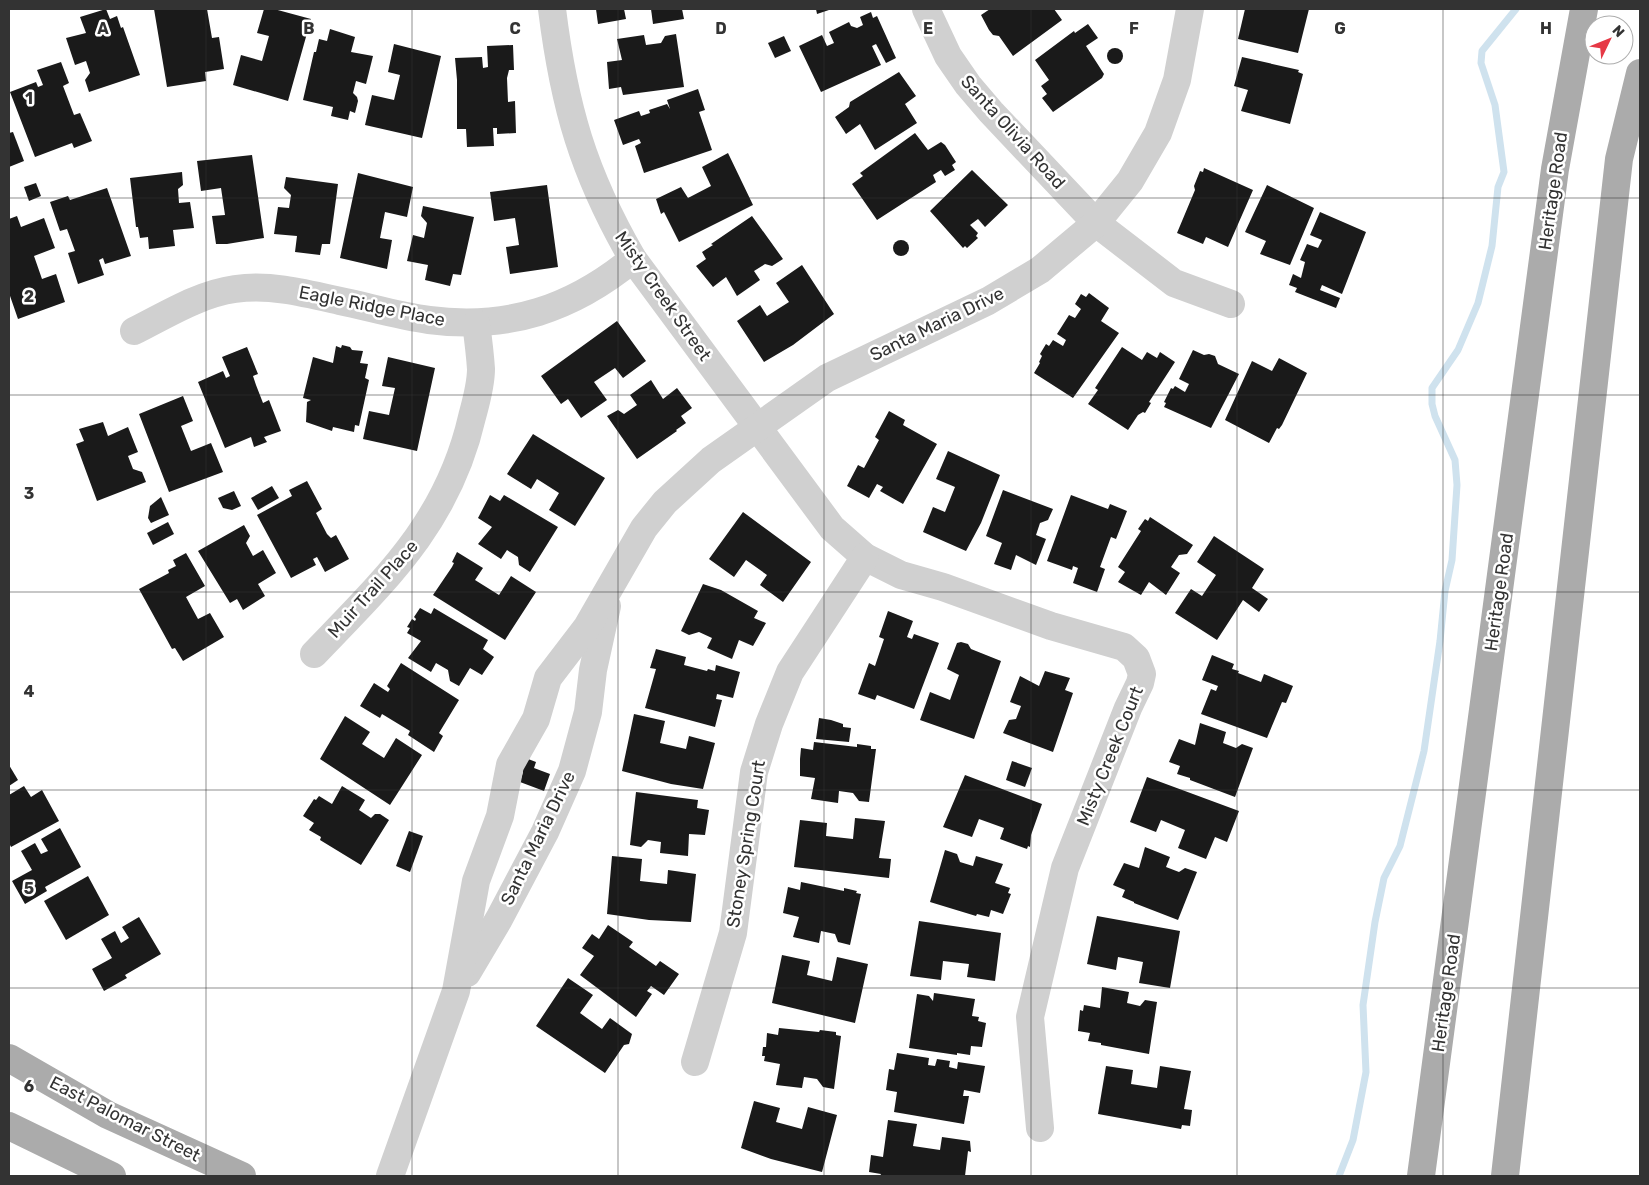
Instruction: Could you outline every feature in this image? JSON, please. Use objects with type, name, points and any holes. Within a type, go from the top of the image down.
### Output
[{"type":"main road","name":"Heritage Road","points":[[1421,1176],[1555,169],[1584,9]]},
{"type":"main road","points":[[1504,1176],[1619,159],[1640,73]]},
{"type":"main road","name":"East Palomar Street","points":[[9,1058],[108,1115],[242,1176]]},
{"type":"main road","points":[[9,1126],[112,1176]]},
{"type":"street","name":"Misty Creek Street","points":[[552,9],[559,67],[578,140],[608,214],[633,258],[758,428]]},
{"type":"street","name":"Santa Olivia Road","points":[[926,9],[948,56],[968,85],[990,112],[1096,223],[1174,283],[1231,304]]},
{"type":"street","name":"Santa Maria Drive","points":[[390,1176],[456,991],[476,881],[500,816],[510,765],[536,719],[548,678],[587,627],[644,528],[665,502],[711,460],[827,378],[988,301],[1040,270],[1096,223],[1130,181],[1158,133],[1177,80],[1190,9]]},
{"type":"street","name":"Eagle Ridge Place","points":[[134,331],[200,298],[235,289],[256,287],[292,290],[428,320],[476,323],[525,316],[572,300],[594,288],[633,258]]},
{"type":"street","name":"Muir Trail Place","points":[[314,654],[395,570],[420,537],[448,486],[461,456],[476,399],[481,370],[476,323]]},
{"type":"street","name":"Misty Creek Court","points":[[758,428],[832,528],[865,557],[901,575],[943,587],[1051,626],[1124,647],[1136,658],[1140,666],[1140,683],[1128,708],[1065,868],[1030,1016],[1040,1128]]},
{"type":"street","name":"Stoney Spring Court","points":[[695,1062],[733,933],[754,772],[769,724],[790,672],[865,557]]},
{"type":"street","name":"Santa Maria Drive","points":[[456,991],[499,919],[536,849],[572,771],[588,712],[593,670],[611,587]]},
{"type":"building","points":[[106,9],[110,19],[117,16],[121,28],[123,27],[140,75],[89,92],[85,80],[90,73],[86,61],[75,65],[66,38],[86,33],[80,17]]},
{"type":"building","points":[[154,9],[207,9],[212,38],[219,37],[224,69],[205,72],[206,81],[167,87]]},
{"type":"building","points":[[264,9],[274,9],[311,19],[288,101],[233,85],[241,55],[262,61],[269,36],[257,33]]},
{"type":"building","points":[[596,9],[624,9],[626,19],[598,24]]},
{"type":"building","points":[[651,9],[682,9],[684,19],[653,24]]},
{"type":"building","points":[[816,9],[832,9],[817,14]]},
{"type":"building","points":[[990,9],[1054,9],[1062,20],[1013,56],[999,36],[993,35],[989,30],[981,15]]},
{"type":"building","points":[[1245,9],[1309,9],[1298,53],[1238,39]]},
{"type":"building","points":[[871,12],[873,18],[877,16],[896,58],[886,63],[876,44],[872,46],[881,65],[821,92],[799,46],[822,35],[827,46],[834,43],[829,32],[849,22],[851,26],[857,28],[863,25],[860,17]]},
{"type":"building","points":[[1088,24],[1098,38],[1086,46],[1104,74],[1102,78],[1053,112],[1042,98],[1047,94],[1041,86],[1049,80],[1035,60],[1074,31],[1075,33]]},
{"type":"building","points":[[330,29],[355,37],[351,52],[373,56],[366,84],[356,81],[353,93],[358,101],[355,113],[350,111],[348,120],[331,116],[333,107],[303,100],[314,52],[316,52],[319,39],[327,41]]},
{"type":"building","points":[[676,34],[684,87],[623,95],[621,87],[609,89],[607,62],[622,60],[617,39],[644,35],[646,45],[661,43],[665,36]]},
{"type":"building","points":[[784,36],[791,51],[775,58],[768,43]]},
{"type":"building","points":[[394,44],[441,56],[422,138],[365,125],[372,95],[394,100],[400,75],[388,72]]},
{"type":"building","points":[[513,45],[514,70],[509,70],[507,78],[508,102],[515,101],[516,133],[497,134],[497,128],[493,128],[494,146],[467,147],[466,129],[457,129],[455,58],[482,57],[483,68],[488,67],[487,46]]},
{"type":"building","points":[[1112,48],[1118,48],[1123,53],[1121,62],[1112,64],[1107,59],[1107,53]]},
{"type":"building","points":[[1242,57],[1299,70],[1298,72],[1303,74],[1290,124],[1241,111],[1248,90],[1234,86]]},
{"type":"building","points":[[61,62],[69,83],[63,86],[74,115],[80,113],[92,141],[74,148],[72,143],[35,157],[10,92],[36,82],[38,87],[43,85],[37,70]]},
{"type":"building","points":[[899,72],[916,96],[905,104],[917,123],[875,150],[860,124],[846,134],[835,117],[849,107],[850,102]]},
{"type":"building","points":[[698,89],[705,110],[699,112],[712,150],[644,173],[635,146],[641,143],[639,139],[623,145],[614,120],[639,111],[641,116],[650,113],[649,110],[667,104],[670,109],[667,100]]},
{"type":"building","points":[[13,132],[24,161],[9,167],[9,133]]},
{"type":"building","points":[[915,133],[928,150],[941,142],[945,145],[956,162],[952,165],[955,170],[945,176],[941,170],[933,175],[936,182],[877,220],[852,184],[863,176],[860,173]]},
{"type":"building","points":[[728,153],[753,205],[679,242],[664,212],[661,214],[656,199],[681,187],[688,198],[711,186],[702,167]]},
{"type":"building","points":[[252,155],[264,238],[216,244],[212,216],[225,215],[221,188],[201,191],[197,161]]},
{"type":"building","points":[[1204,168],[1253,190],[1228,247],[1206,237],[1203,244],[1177,233],[1195,190],[1194,186],[1200,171],[1203,172]]},
{"type":"building","points":[[972,170],[1008,205],[985,227],[978,219],[970,225],[978,233],[976,236],[978,238],[967,248],[965,246],[963,248],[930,211]]},
{"type":"building","points":[[182,172],[183,185],[178,189],[179,203],[190,202],[194,228],[173,230],[175,246],[149,249],[148,237],[140,238],[138,227],[136,227],[130,178]]},
{"type":"building","points":[[358,173],[413,187],[407,217],[385,212],[380,238],[392,240],[387,269],[340,258]]},
{"type":"building","points":[[286,177],[338,184],[330,244],[322,244],[320,255],[295,252],[297,236],[274,234],[278,207],[289,208],[291,195],[284,188]]},
{"type":"building","points":[[36,183],[41,196],[29,201],[24,187]]},
{"type":"building","points":[[547,185],[558,267],[510,274],[506,247],[519,245],[515,218],[494,221],[490,192]]},
{"type":"building","points":[[1267,185],[1314,208],[1290,265],[1260,254],[1266,241],[1245,232]]},
{"type":"building","points":[[107,188],[131,256],[105,264],[103,258],[99,260],[104,275],[78,284],[68,253],[75,251],[67,229],[60,231],[50,202],[68,196],[70,200]]},
{"type":"building","points":[[423,206],[474,217],[461,275],[453,274],[450,286],[425,280],[428,265],[407,261],[413,235],[424,238],[427,223],[421,216]]},
{"type":"building","points":[[1320,212],[1366,232],[1342,294],[1322,285],[1320,290],[1340,298],[1336,308],[1295,292],[1297,288],[1289,285],[1293,274],[1301,278],[1305,262],[1300,260],[1307,244],[1318,248],[1322,240],[1310,235]]},
{"type":"building","points":[[17,216],[21,227],[44,218],[55,248],[34,256],[42,279],[56,274],[65,302],[18,319],[9,293],[9,219]]},
{"type":"building","points":[[752,216],[783,259],[772,266],[765,264],[754,271],[760,280],[737,296],[726,277],[713,287],[696,266],[706,259],[702,252]]},
{"type":"building","points":[[898,240],[904,240],[909,245],[907,254],[898,256],[893,251],[893,245]]},
{"type":"building","points":[[802,265],[834,314],[793,345],[764,362],[737,321],[760,305],[767,316],[789,302],[776,283]]},
{"type":"building","points":[[1089,293],[1109,308],[1101,321],[1119,333],[1073,398],[1034,373],[1040,363],[1042,356],[1040,354],[1046,344],[1049,346],[1053,340],[1063,346],[1066,340],[1057,334],[1069,315],[1075,318],[1081,309],[1075,304],[1081,294],[1086,297]]},
{"type":"building","points":[[617,321],[646,361],[623,378],[615,368],[594,382],[607,400],[581,418],[568,399],[561,404],[541,376]]},
{"type":"building","points":[[342,345],[350,347],[352,350],[363,351],[360,363],[368,364],[365,378],[369,380],[359,426],[355,425],[354,432],[333,427],[332,431],[306,422],[307,402],[311,400],[303,398],[313,357],[333,363],[336,346],[341,348]]},
{"type":"building","points":[[247,347],[258,374],[253,376],[263,403],[269,400],[281,431],[264,437],[267,442],[254,447],[251,437],[225,448],[198,382],[223,371],[226,378],[230,376],[222,357]]},
{"type":"building","points":[[1122,347],[1142,360],[1147,352],[1157,358],[1160,352],[1175,362],[1149,402],[1151,403],[1145,413],[1143,412],[1138,415],[1128,430],[1088,404],[1098,390],[1095,388]]},
{"type":"building","points":[[1193,350],[1204,355],[1215,356],[1218,364],[1239,374],[1211,428],[1164,407],[1166,403],[1164,402],[1171,388],[1173,389],[1175,386],[1185,392],[1189,384],[1179,379]]},
{"type":"building","points":[[388,357],[435,368],[417,451],[363,439],[369,411],[389,415],[395,388],[382,386]]},
{"type":"building","points":[[1279,358],[1307,373],[1282,425],[1279,429],[1277,428],[1269,443],[1225,420],[1252,361],[1272,371]]},
{"type":"building","points":[[651,380],[663,399],[677,388],[692,408],[681,416],[686,423],[637,459],[607,416],[618,410],[624,414],[637,405],[630,395]]},
{"type":"building","points":[[183,396],[193,421],[181,426],[191,451],[211,443],[223,472],[169,492],[139,414]]},
{"type":"building","points":[[889,411],[905,420],[903,425],[937,444],[903,504],[880,491],[883,487],[877,484],[869,498],[847,486],[858,465],[864,468],[879,440],[875,437]]},
{"type":"building","points":[[103,422],[108,436],[128,427],[138,452],[128,456],[133,469],[142,472],[146,482],[97,501],[76,444],[84,441],[79,429]]},
{"type":"building","points":[[533,434],[605,478],[575,526],[549,510],[559,493],[537,479],[531,489],[507,474]]},
{"type":"building","points":[[948,451],[1000,475],[981,523],[966,551],[923,532],[933,507],[945,512],[955,487],[936,479]]},
{"type":"building","points":[[307,481],[322,509],[316,513],[327,534],[331,538],[336,535],[349,559],[325,572],[317,557],[313,559],[316,565],[291,578],[257,515],[292,496],[289,490]]},
{"type":"building","points":[[272,486],[279,498],[258,510],[251,498]]},
{"type":"building","points":[[1003,490],[1053,509],[1048,520],[1040,523],[1036,535],[1046,539],[1036,565],[1016,555],[1011,570],[994,564],[1002,543],[986,536]]},
{"type":"building","points":[[234,491],[241,506],[232,510],[223,508],[218,498]]},
{"type":"building","points":[[490,495],[500,501],[504,495],[558,527],[530,572],[519,565],[518,557],[507,550],[501,559],[478,544],[492,527],[478,518]]},
{"type":"building","points":[[1071,495],[1108,509],[1110,504],[1127,511],[1116,539],[1111,537],[1100,567],[1105,569],[1097,592],[1073,583],[1078,568],[1073,566],[1072,570],[1047,561]]},
{"type":"building","points":[[161,497],[169,515],[151,523],[148,518],[150,506]]},
{"type":"building","points":[[743,512],[811,562],[783,602],[760,585],[767,575],[746,560],[734,577],[709,559]]},
{"type":"building","points":[[1150,517],[1193,545],[1187,554],[1179,555],[1171,567],[1180,573],[1166,595],[1149,582],[1141,595],[1118,582],[1125,572],[1118,567],[1141,531],[1138,529],[1145,519],[1148,521]]},
{"type":"building","points":[[168,522],[174,534],[153,545],[147,533]]},
{"type":"building","points":[[244,525],[250,536],[246,543],[253,556],[263,550],[276,573],[258,584],[265,596],[243,610],[237,599],[230,603],[198,551]]},
{"type":"building","points":[[1214,536],[1264,569],[1252,588],[1268,599],[1259,612],[1243,600],[1217,640],[1175,613],[1191,589],[1202,596],[1216,575],[1197,562]]},
{"type":"building","points":[[457,552],[483,568],[475,580],[499,595],[511,576],[536,592],[505,640],[433,595],[452,567],[454,563],[452,562]]},
{"type":"building","points":[[186,553],[205,586],[186,597],[198,619],[210,613],[224,637],[183,661],[175,648],[172,649],[139,589],[169,573],[168,570],[176,566],[173,560]]},
{"type":"building","points":[[703,584],[721,590],[758,611],[754,618],[766,623],[753,646],[739,640],[732,659],[707,648],[712,638],[699,632],[689,635],[681,631]]},
{"type":"building","points":[[420,608],[431,614],[434,608],[488,640],[483,649],[494,657],[482,675],[470,668],[459,686],[450,681],[448,670],[436,663],[431,672],[408,658],[421,641],[407,633],[410,628],[407,627],[412,619],[415,621],[414,617]]},
{"type":"building","points":[[888,611],[913,621],[907,637],[912,639],[914,634],[939,643],[914,709],[877,695],[875,700],[858,694],[869,663],[875,666],[884,639],[879,637]]},
{"type":"building","points":[[957,643],[968,644],[971,649],[1001,661],[974,739],[920,720],[930,692],[950,700],[959,675],[947,669]]},
{"type":"building","points":[[656,649],[686,657],[684,665],[707,671],[708,669],[715,671],[716,665],[740,672],[733,698],[717,694],[716,699],[722,700],[715,727],[645,708],[656,669],[650,668]]},
{"type":"building","points":[[1212,655],[1234,664],[1232,669],[1239,671],[1238,673],[1261,682],[1264,674],[1293,686],[1286,703],[1282,702],[1267,738],[1201,714],[1211,689],[1216,691],[1218,686],[1202,680]]},
{"type":"building","points":[[401,663],[459,700],[439,733],[443,736],[434,752],[408,735],[410,731],[382,714],[380,718],[360,706],[374,683],[388,692],[390,689],[387,686]]},
{"type":"building","points":[[1045,671],[1070,678],[1065,690],[1073,693],[1053,752],[1003,733],[1009,720],[1016,719],[1021,706],[1010,702],[1020,676],[1039,686]]},
{"type":"building","points":[[634,714],[665,721],[660,743],[686,749],[689,736],[715,743],[703,789],[671,784],[622,771]]},
{"type":"building","points":[[345,716],[370,732],[362,744],[384,758],[396,738],[422,755],[390,805],[320,759]]},
{"type":"building","points":[[819,718],[831,720],[843,724],[843,727],[851,728],[849,742],[816,739]]},
{"type":"building","points":[[1200,723],[1226,732],[1223,743],[1236,748],[1242,744],[1253,748],[1235,797],[1177,774],[1180,766],[1169,762],[1179,739],[1195,745]]},
{"type":"building","points":[[814,742],[857,747],[857,744],[871,746],[871,749],[876,749],[869,802],[859,801],[853,793],[839,791],[838,803],[811,799],[815,778],[800,776],[800,759],[801,748],[813,750]]},
{"type":"building","points":[[523,757],[536,762],[534,768],[550,774],[544,791],[520,782],[523,772],[519,771]]},
{"type":"building","points":[[1012,761],[1032,768],[1025,787],[1006,780]]},
{"type":"building","points":[[9,765],[18,780],[9,786]]},
{"type":"building","points":[[965,775],[1042,804],[1031,835],[1030,847],[1028,846],[1027,849],[1000,839],[1004,828],[979,819],[972,837],[943,827]]},
{"type":"building","points":[[1147,777],[1239,811],[1227,842],[1215,837],[1206,859],[1178,848],[1185,830],[1161,820],[1156,832],[1130,822]]},
{"type":"building","points":[[24,786],[31,797],[42,790],[59,821],[11,847],[9,843],[9,795]]},
{"type":"building","points":[[342,786],[365,800],[359,810],[371,818],[375,814],[380,814],[389,820],[361,865],[320,840],[321,837],[309,830],[314,823],[303,816],[314,799],[316,800],[319,796],[332,804]]},
{"type":"building","points":[[636,792],[698,800],[697,808],[709,810],[705,835],[689,834],[688,856],[660,853],[661,842],[648,840],[641,847],[630,845]]},
{"type":"building","points":[[855,818],[885,821],[879,858],[891,859],[889,878],[794,867],[800,820],[827,823],[826,836],[853,839]]},
{"type":"building","points":[[60,828],[81,867],[45,887],[47,891],[25,904],[12,881],[32,870],[21,851],[35,843],[41,854],[48,851],[41,839]]},
{"type":"building","points":[[409,831],[423,836],[410,872],[396,866]]},
{"type":"building","points":[[1145,847],[1170,857],[1166,867],[1179,872],[1185,868],[1197,872],[1178,920],[1122,897],[1125,890],[1113,885],[1124,863],[1139,868]]},
{"type":"building","points":[[945,850],[957,854],[960,862],[973,866],[976,856],[1003,864],[995,883],[1010,888],[1008,893],[1011,894],[1003,914],[991,910],[989,917],[977,914],[976,916],[930,902]]},
{"type":"building","points":[[612,856],[642,859],[640,881],[667,884],[668,870],[696,874],[691,922],[649,920],[607,914]]},
{"type":"building","points":[[88,876],[109,915],[66,940],[44,901]]},
{"type":"building","points":[[801,882],[844,891],[844,888],[861,894],[850,945],[838,942],[835,934],[821,931],[819,943],[793,937],[799,917],[783,913],[788,887],[800,890]]},
{"type":"building","points":[[1097,916],[1180,931],[1170,988],[1139,983],[1143,962],[1118,957],[1116,970],[1087,964]]},
{"type":"building","points":[[139,917],[161,954],[125,975],[127,978],[104,991],[92,969],[112,958],[101,939],[115,931],[121,943],[129,938],[122,927]]},
{"type":"building","points":[[919,921],[1001,933],[995,981],[967,977],[969,964],[943,961],[941,980],[910,976]]},
{"type":"building","points":[[608,925],[633,942],[629,947],[656,966],[660,961],[679,974],[664,995],[651,986],[647,991],[652,994],[636,1017],[580,975],[594,956],[582,948],[592,934],[599,939]]},
{"type":"building","points":[[782,955],[810,961],[807,975],[832,981],[837,957],[868,964],[855,1023],[772,1003]]},
{"type":"building","points":[[568,978],[593,995],[580,1013],[602,1029],[610,1018],[632,1034],[629,1044],[624,1045],[605,1073],[536,1026]]},
{"type":"building","points":[[1102,987],[1129,992],[1127,1003],[1140,1006],[1145,1000],[1157,1002],[1149,1054],[1088,1041],[1090,1033],[1078,1031],[1080,1010],[1083,1011],[1084,1005],[1100,1008]]},
{"type":"building","points":[[934,993],[975,999],[972,1016],[979,1017],[978,1021],[986,1023],[982,1047],[971,1046],[970,1055],[909,1048],[917,994],[929,996],[933,1001]]},
{"type":"building","points":[[779,1028],[836,1032],[836,1035],[841,1036],[834,1089],[823,1087],[817,1079],[804,1077],[802,1088],[776,1085],[780,1064],[764,1061],[765,1056],[762,1056],[763,1047],[766,1047],[767,1033],[778,1035]]},
{"type":"building","points":[[897,1053],[929,1058],[928,1065],[935,1066],[937,1059],[950,1061],[949,1067],[957,1069],[958,1062],[985,1066],[980,1093],[964,1090],[963,1096],[969,1096],[964,1124],[894,1112],[897,1092],[886,1090],[889,1069],[894,1070]]},
{"type":"building","points":[[1106,1066],[1133,1070],[1131,1084],[1157,1088],[1160,1066],[1191,1071],[1184,1109],[1192,1110],[1190,1126],[1182,1125],[1181,1129],[1098,1114]]},
{"type":"building","points":[[754,1101],[780,1108],[776,1122],[802,1129],[808,1107],[837,1115],[822,1172],[771,1159],[741,1148]]},
{"type":"building","points":[[888,1120],[917,1124],[913,1146],[940,1150],[942,1137],[970,1141],[971,1152],[968,1151],[965,1176],[880,1176],[881,1174],[869,1172],[871,1155],[883,1157]]},
{"type":"waterway","points":[[1339,1176],[1353,1140],[1366,1072],[1363,1005],[1375,922],[1384,878],[1400,846],[1424,751],[1440,641],[1445,591],[1452,560],[1457,485],[1455,460],[1435,416],[1432,404],[1432,388],[1458,350],[1478,303],[1492,246],[1498,187],[1504,172],[1495,105],[1481,63],[1482,51],[1516,9]]}]
